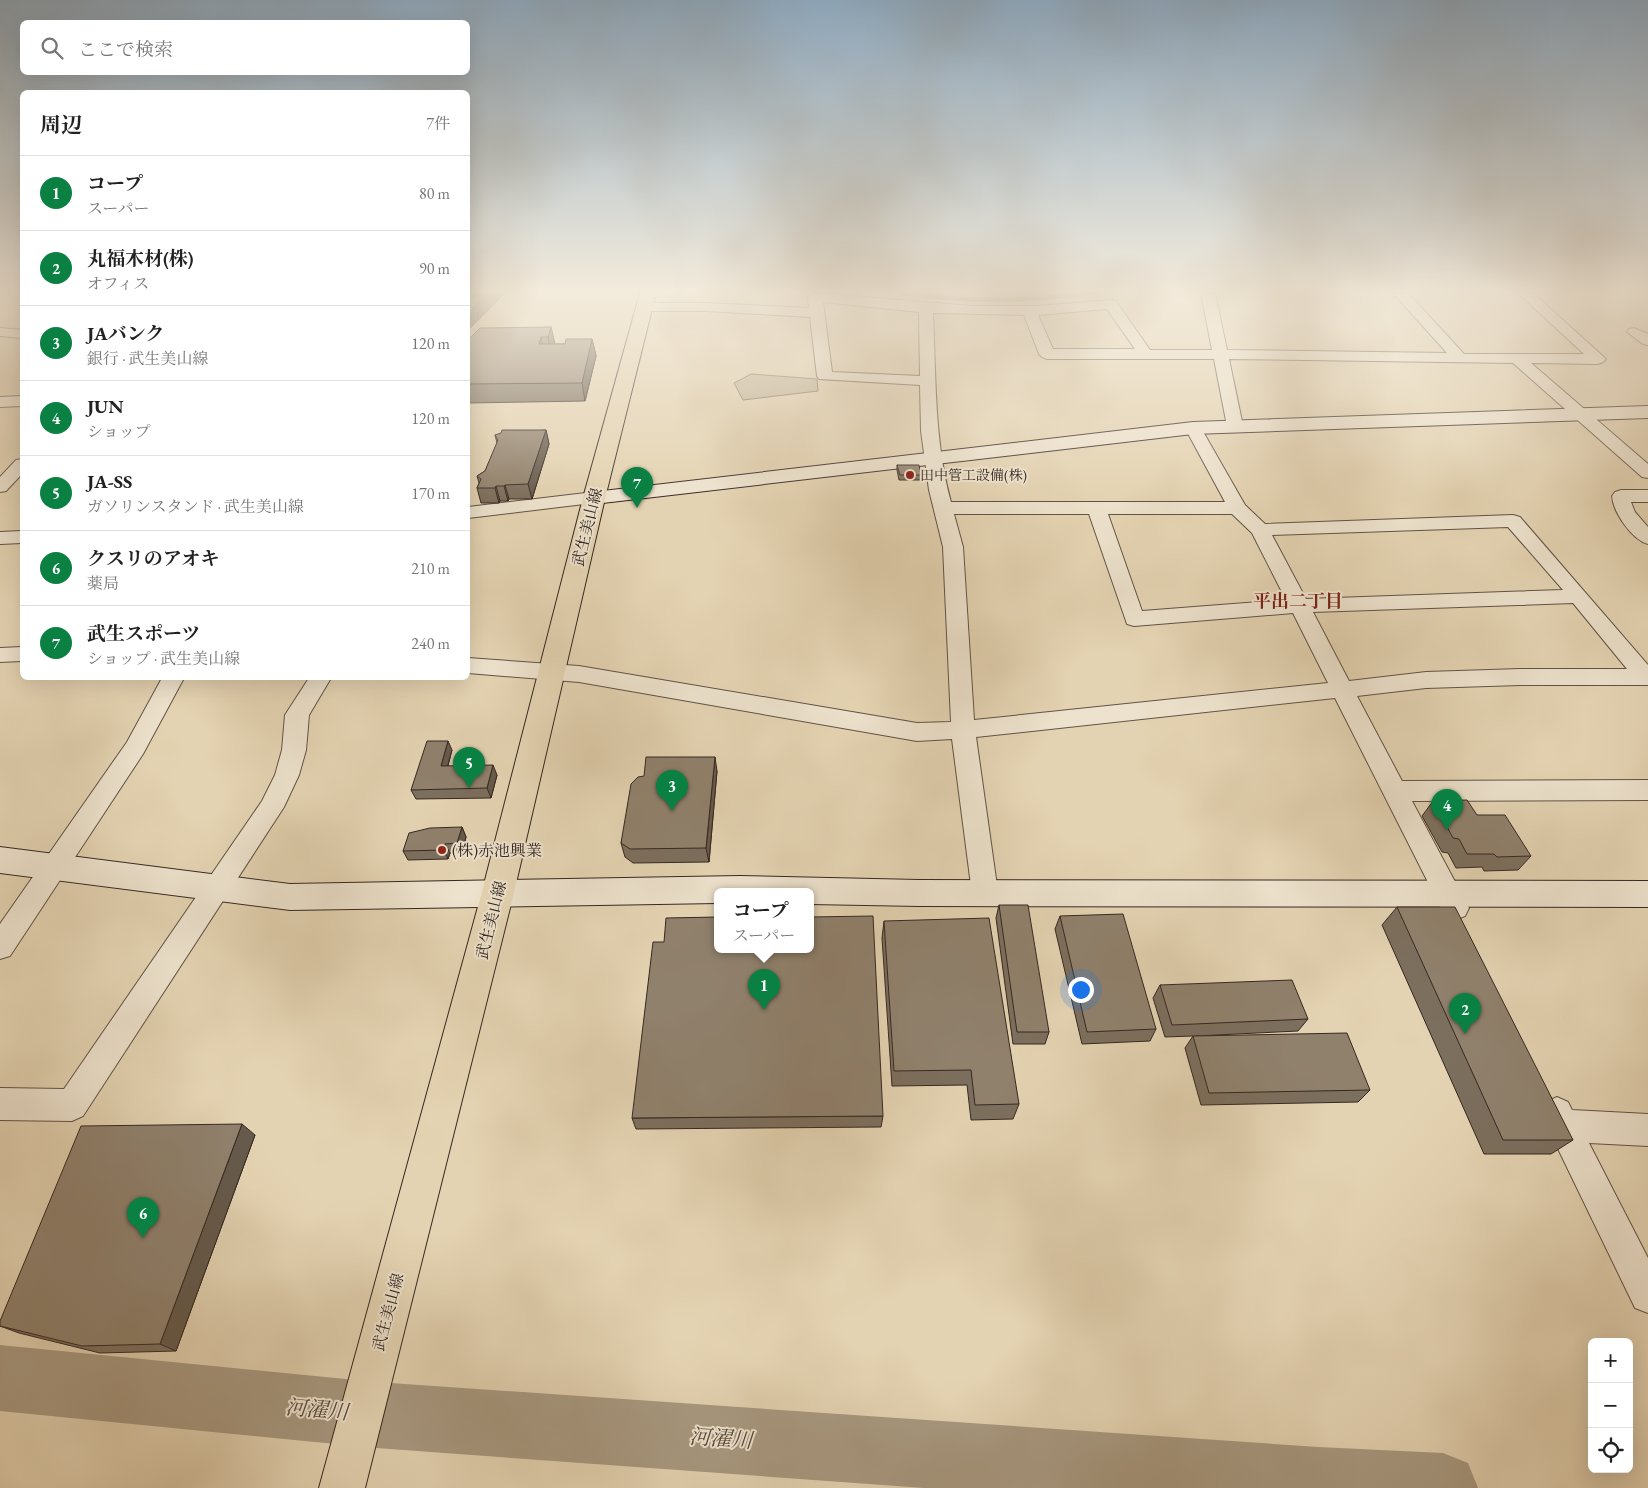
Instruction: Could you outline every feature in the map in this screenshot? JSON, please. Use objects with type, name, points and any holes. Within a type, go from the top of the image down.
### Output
[{"type":"main road","name":"武生美山線","points":[[347,1470],[498,892],[594,498],[630,362]]},
{"type":"street","points":[[824,362],[826,376],[927,381]]},
{"type":"street","points":[[927,362],[929,432],[938,490],[953,547],[963,729],[985,893]]},
{"type":"street","points":[[1221,362],[1234,426]]},
{"type":"street","points":[[1521,362],[1648,473]]},
{"type":"street","points":[[0,402],[20,401]]},
{"type":"street","points":[[470,513],[1193,428],[1648,412]]},
{"type":"street","points":[[1193,428],[1237,508],[1260,530],[1301,606],[1465,929]]},
{"type":"street","points":[[0,487],[20,466]]},
{"type":"street","points":[[1648,496],[1621,496],[1620,502],[1625,512],[1648,538]]},
{"type":"street","points":[[944,508],[1237,508]]},
{"type":"street","points":[[1097,508],[1134,619],[1301,606],[1579,596]]},
{"type":"street","points":[[1260,530],[1513,521],[1647,677]]},
{"type":"street","points":[[0,538],[20,537]]},
{"type":"street","points":[[0,655],[20,654]]},
{"type":"street","points":[[470,666],[579,674],[917,732],[963,729],[1474,677],[1647,677]]},
{"type":"street","points":[[0,947],[135,748],[172,680]]},
{"type":"street","points":[[0,1104],[72,1105],[271,807],[287,775],[294,750],[297,716],[319,680]]},
{"type":"street","points":[[1395,791],[1648,790]]},
{"type":"street","points":[[0,860],[290,896],[714,889]]},
{"type":"street","points":[[814,890],[985,893],[1648,894]]},
{"type":"street","points":[[1545,1089],[1648,1295]]},
{"type":"street","points":[[1563,1125],[1648,1130]]},
{"type":"shaded area","points":[[751,374],[817,379],[818,391],[743,400],[734,383]]},
{"type":"building","points":[[470,362],[587,362],[582,383],[470,384]]},
{"type":"building","points":[[502,430],[546,430],[528,484],[477,488],[481,479],[477,476],[485,471],[498,440],[495,435],[501,433]]},
{"type":"building","points":[[897,465],[919,465],[921,475],[900,475]]},
{"type":"building","points":[[427,741],[448,741],[441,766],[493,765],[487,788],[411,790]]},
{"type":"building","points":[[646,757],[715,757],[706,848],[630,849],[621,843],[631,784],[638,777],[644,776]]},
{"type":"building","points":[[1467,800],[1477,815],[1505,815],[1531,856],[1497,857],[1494,854],[1467,854],[1459,839],[1453,838],[1433,801]]},
{"type":"building","points":[[462,827],[457,843],[445,844],[444,850],[403,851],[409,833],[430,828]]},
{"type":"building","points":[[999,905],[1028,905],[1049,1032],[1017,1032]]},
{"type":"building","points":[[1397,907],[1455,907],[1573,1140],[1503,1140]]},
{"type":"building","points":[[1123,914],[1156,1029],[1087,1032],[1060,916]]},
{"type":"building","points":[[873,916],[883,1116],[632,1118],[653,942],[664,942],[666,918],[714,917],[714,953],[814,953],[814,917]]},
{"type":"building","points":[[989,918],[1019,1104],[975,1105],[971,1070],[894,1071],[884,921]]},
{"type":"building","points":[[1292,980],[1308,1019],[1172,1025],[1160,985]]},
{"type":"building","points":[[1347,1033],[1370,1090],[1209,1093],[1193,1036]]},
{"type":"building","points":[[242,1124],[160,1344],[82,1346],[0,1326],[0,1321],[81,1126]]},
{"type":"waterway","name":"河濯川","points":[[0,1378],[376,1415],[1318,1482],[1443,1488]]},
{"type":"place","name":"田中管工設備(株)","points":[[910,475]]},
{"type":"place","name":"武生スポーツ","points":[[637,508]]},
{"type":"place","name":"JA-SS","points":[[469,788]]},
{"type":"place","name":"JAバンク","points":[[672,811]]},
{"type":"place","name":"JUN","points":[[1447,830]]},
{"type":"place","name":"(株)赤池興業","points":[[442,850]]},
{"type":"place","name":"コープ","points":[[764,1010]]},
{"type":"place","name":"丸福木材(株)","points":[[1465,1034]]},
{"type":"place","name":"クスリのアオキ","points":[[143,1238]]},
{"type":"district","name":"平出二丁目","points":[[1298,600]]}]
